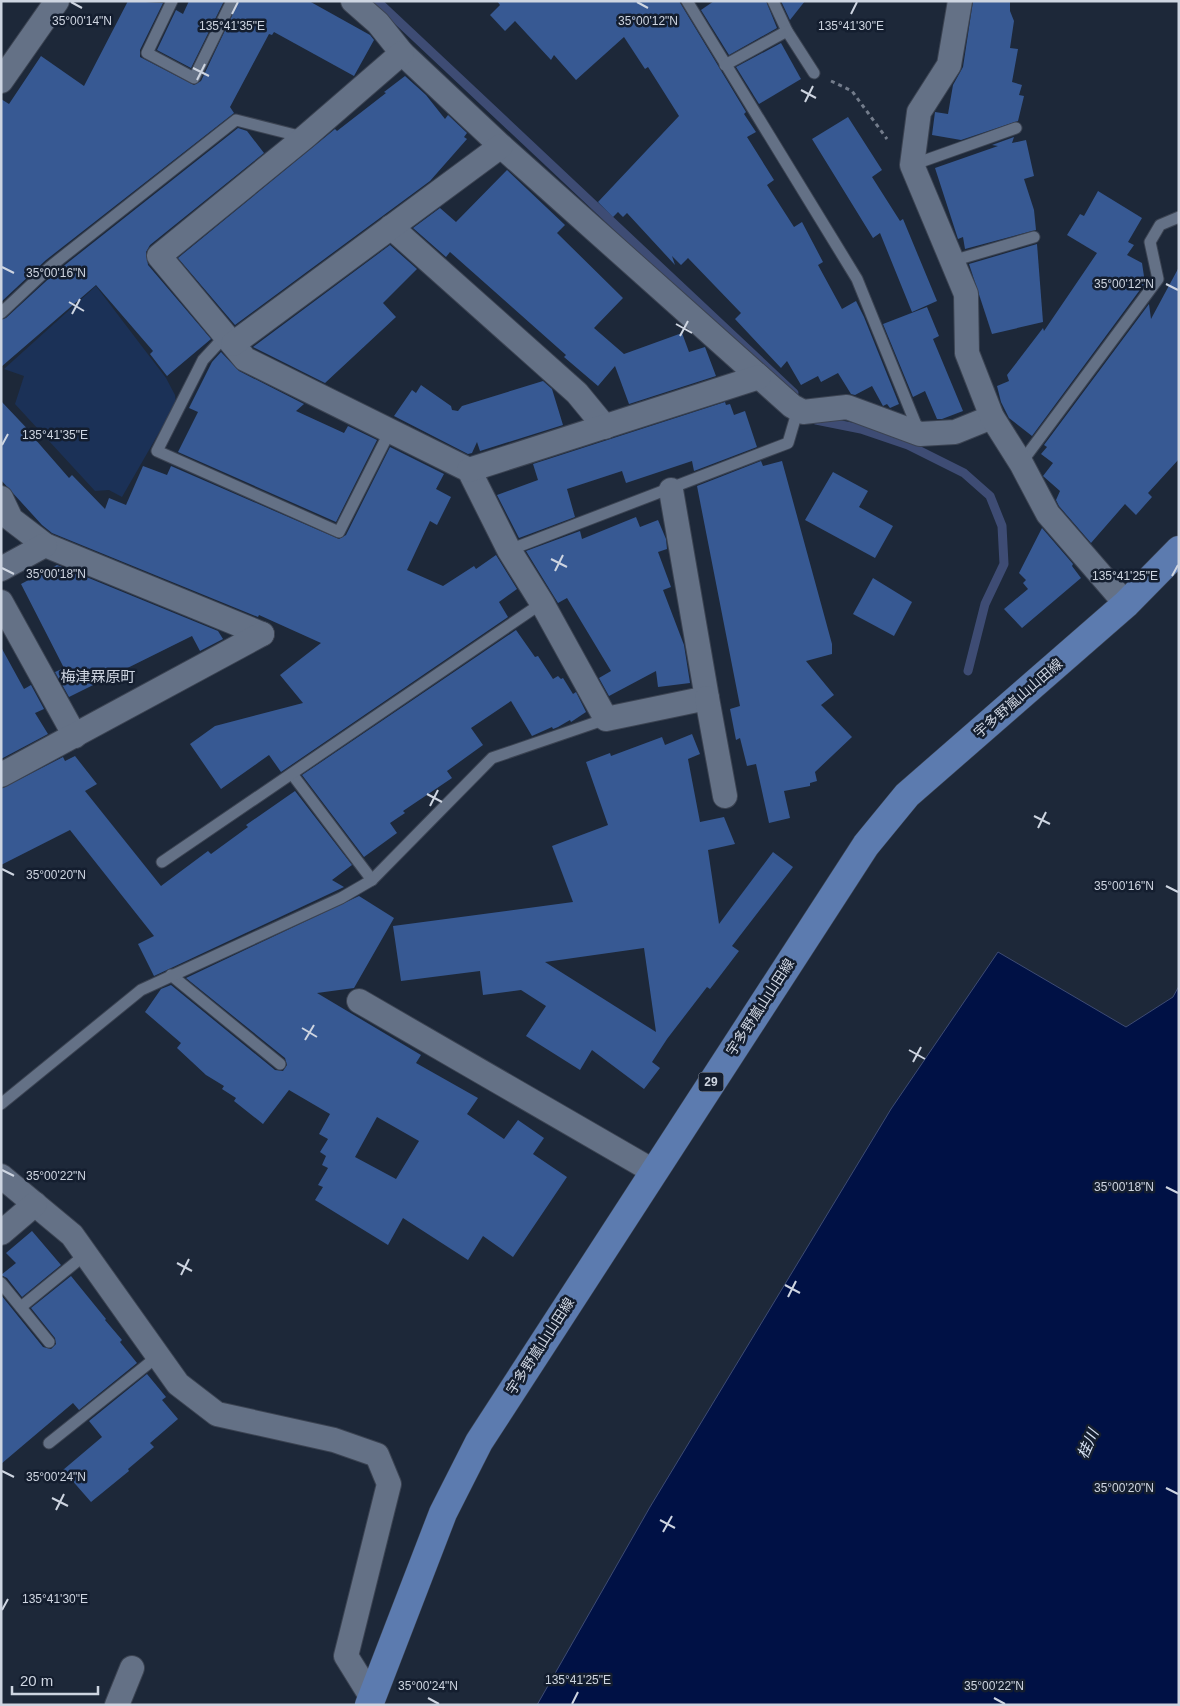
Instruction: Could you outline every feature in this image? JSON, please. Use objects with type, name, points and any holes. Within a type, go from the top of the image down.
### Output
[{"type":"main road","name":"宇多野嵐山山田線","points":[[370,1701],[443,1513],[478,1442],[866,845],[908,795],[1126,604],[1179,550]]},
{"type":"street","points":[[353,1],[378,23],[402,53],[501,146],[759,377],[798,409],[803,412],[847,407],[920,434],[955,432],[992,417]]},
{"type":"street","points":[[960,1],[949,65],[919,112],[912,165],[966,294],[967,353],[992,417],[1021,463],[1048,514],[1126,604]]},
{"type":"street","points":[[1,81],[49,4]]},
{"type":"street","points":[[402,53],[305,138],[159,256],[244,359],[469,470],[509,550],[542,603],[606,719],[707,698]]},
{"type":"street","points":[[230,340],[392,227],[501,146]]},
{"type":"street","points":[[392,227],[577,392],[605,427]]},
{"type":"street","points":[[469,470],[759,377]]},
{"type":"street","points":[[670,490],[725,796]]},
{"type":"street","points":[[1,498],[11,519],[45,545],[262,634],[1,775]]},
{"type":"street","points":[[1,569],[45,545]]},
{"type":"street","points":[[1,602],[75,736]]},
{"type":"street","points":[[359,1001],[653,1171]]},
{"type":"street","points":[[1,1176],[72,1235],[178,1384],[217,1414],[334,1440],[377,1455],[389,1484],[346,1656],[370,1701]]},
{"type":"street","points":[[1,1233],[35,1204]]},
{"type":"street","points":[[117,1705],[132,1668]]},
{"type":"lane","points":[[172,1],[147,53],[194,78],[232,1]]},
{"type":"lane","points":[[687,1],[857,279],[920,434]]},
{"type":"lane","points":[[772,1],[787,31],[814,73]]},
{"type":"lane","points":[[725,65],[787,31]]},
{"type":"lane","points":[[1,313],[51,266],[236,120],[305,138]]},
{"type":"lane","points":[[912,165],[1016,128]]},
{"type":"lane","points":[[1021,463],[1158,279],[1150,242],[1160,225],[1179,217]]},
{"type":"lane","points":[[952,262],[1034,237]]},
{"type":"lane","points":[[230,340],[204,360],[158,451],[339,532],[390,431]]},
{"type":"lane","points":[[509,550],[670,490],[788,443],[798,409]]},
{"type":"lane","points":[[162,862],[542,603]]},
{"type":"lane","points":[[1,1104],[141,990],[341,898],[372,880],[492,758],[606,719]]},
{"type":"lane","points":[[292,774],[372,880]]},
{"type":"lane","points":[[171,975],[280,1064]]},
{"type":"lane","points":[[21,1307],[86,1254]]},
{"type":"lane","points":[[1,1283],[49,1342]]},
{"type":"lane","points":[[49,1443],[158,1356]]},
{"type":"path","points":[[814,73],[852,91],[902,160],[912,165]]},
{"type":"shaded area","points":[[96,286],[166,378],[175,395],[176,403],[122,497],[109,490],[95,491],[15,404],[24,376],[4,369]]},
{"type":"water","name":"桂川","points":[[998,952],[1126,1027],[1173,997],[1179,986],[1179,1705],[537,1705],[650,1507],[891,1109]]},
{"type":"building","points":[[128,1],[163,3],[140,50],[140,57],[194,85],[201,81],[239,1],[309,1],[370,35],[374,40],[354,76],[274,32],[272,35],[269,34],[230,107],[234,113],[46,260],[1,302],[1,99],[9,104],[41,56],[84,86]]},
{"type":"building","points":[[189,1],[224,1],[191,68],[157,50],[176,10],[183,14]]},
{"type":"building","points":[[497,1],[679,1],[746,112],[744,114],[756,132],[747,137],[774,180],[767,185],[794,227],[802,222],[823,262],[818,265],[842,309],[856,301],[899,404],[890,408],[887,404],[883,406],[872,386],[855,395],[851,394],[838,373],[821,382],[818,376],[801,385],[787,361],[781,368],[735,319],[741,313],[688,258],[681,265],[672,256],[675,265],[627,213],[623,217],[618,212],[613,217],[598,202],[679,116],[648,67],[645,69],[624,37],[576,80],[554,55],[551,60],[515,21],[505,31],[490,15],[500,5]]},
{"type":"building","points":[[714,1],[766,1],[777,28],[729,55],[701,10]]},
{"type":"building","points":[[781,1],[805,1],[790,20]]},
{"type":"building","points":[[973,1],[1010,1],[1010,11],[1014,21],[1010,48],[1018,49],[1012,82],[1022,85],[1019,95],[1024,96],[1018,121],[961,140],[932,135],[935,112],[948,114],[953,85],[963,67]]},
{"type":"building","points":[[781,43],[801,79],[759,104],[736,67]]},
{"type":"building","points":[[405,76],[426,95],[445,119],[448,115],[467,133],[464,137],[467,139],[430,181],[235,325],[178,258],[335,129],[337,131]]},
{"type":"building","points":[[848,117],[882,170],[872,177],[900,221],[903,219],[937,301],[912,312],[880,233],[873,238],[812,139]]},
{"type":"building","points":[[238,128],[247,131],[264,153],[150,245],[146,252],[148,265],[211,339],[167,376],[150,354],[153,351],[96,285],[1,367],[1,320],[6,318],[56,272]]},
{"type":"building","points":[[1014,137],[1012,143],[1026,140],[1034,176],[1024,179],[1034,210],[1036,230],[965,249],[963,237],[958,239],[935,168],[998,146],[992,145]]},
{"type":"building","points":[[507,170],[565,225],[557,233],[623,298],[594,328],[624,354],[682,333],[689,352],[705,347],[716,376],[629,404],[615,366],[598,386],[564,357],[566,355],[450,252],[446,257],[413,228],[440,208],[456,222]]},
{"type":"building","points":[[1098,191],[1142,218],[1128,242],[1134,245],[1127,255],[1142,263],[1145,283],[1032,436],[1009,418],[1001,402],[997,386],[1009,381],[1007,375],[1043,328],[1044,331],[1097,253],[1067,235],[1080,214],[1084,216]]},
{"type":"building","points":[[1037,244],[1043,322],[992,334],[969,264]]},
{"type":"building","points":[[390,245],[417,269],[383,303],[396,317],[325,383],[253,347]]},
{"type":"building","points":[[1179,267],[1179,459],[1148,493],[1152,497],[1136,515],[1125,504],[1091,543],[1059,506],[1056,500],[1060,491],[1043,476],[1053,463],[1041,454],[1047,447],[1044,445],[1149,304],[1151,319]]},
{"type":"building","points":[[927,307],[939,336],[933,339],[963,411],[942,419],[937,419],[925,391],[913,397],[883,324]]},
{"type":"building","points":[[221,352],[239,371],[304,404],[296,411],[344,433],[348,426],[377,440],[336,522],[178,452],[198,412],[189,408],[212,362]]},
{"type":"building","points":[[543,381],[552,389],[563,425],[480,451],[477,442],[472,453],[468,454],[394,416],[412,390],[416,393],[421,385],[451,406],[452,410],[458,411],[462,406]]},
{"type":"building","points":[[1,401],[36,438],[69,478],[72,475],[105,509],[109,498],[126,505],[143,466],[167,475],[171,466],[339,539],[346,535],[390,447],[444,474],[436,489],[451,497],[437,525],[430,521],[407,570],[443,586],[474,566],[476,569],[496,555],[517,589],[499,602],[508,617],[281,772],[269,755],[221,789],[190,744],[215,726],[303,703],[280,675],[321,643],[259,615],[258,617],[52,533],[42,525],[1,480]]},
{"type":"building","points":[[725,402],[726,405],[730,404],[734,415],[745,411],[757,447],[694,471],[692,461],[626,483],[622,471],[567,489],[575,517],[519,538],[497,495],[538,480],[533,464]]},
{"type":"building","points":[[761,461],[763,466],[782,461],[832,644],[832,654],[806,661],[834,695],[821,705],[852,737],[815,772],[817,781],[810,783],[810,786],[784,791],[790,818],[769,823],[756,764],[747,766],[740,738],[736,740],[730,709],[740,706],[697,486]]},
{"type":"building","points":[[833,472],[868,491],[859,507],[893,526],[875,558],[805,520]]},
{"type":"building","points":[[636,517],[640,527],[658,520],[666,539],[667,549],[658,552],[671,587],[663,590],[684,645],[690,683],[658,687],[656,671],[609,696],[599,678],[611,671],[567,598],[558,603],[526,551],[580,531],[582,539]]},
{"type":"building","points":[[1042,528],[1073,564],[1072,566],[1081,578],[1022,628],[1004,609],[1028,589],[1023,583],[1026,580],[1019,573]]},
{"type":"building","points":[[57,565],[218,631],[223,639],[200,651],[192,636],[69,697],[55,672],[64,668],[21,584]]},
{"type":"building","points":[[873,578],[912,602],[894,636],[853,614]]},
{"type":"building","points":[[516,630],[535,657],[538,656],[553,679],[558,676],[561,679],[563,678],[573,694],[576,692],[586,712],[571,722],[570,720],[558,727],[553,729],[552,727],[532,736],[511,701],[471,728],[483,745],[447,771],[452,778],[403,811],[405,813],[390,823],[397,833],[364,857],[302,775]]},
{"type":"building","points":[[1,647],[24,689],[31,685],[44,709],[35,713],[48,734],[1,759]]},
{"type":"building","points":[[692,734],[700,754],[688,759],[700,822],[724,817],[735,844],[708,850],[719,924],[773,852],[793,867],[732,946],[739,951],[710,989],[707,987],[667,1039],[652,1062],[660,1068],[644,1089],[592,1050],[580,1070],[526,1036],[546,1006],[521,990],[483,995],[480,971],[401,981],[393,926],[573,902],[552,846],[608,825],[586,762],[610,753],[611,756],[662,737],[665,745]],"holes":[[[644,948],[656,1032],[545,962]]]},
{"type":"building","points":[[75,756],[97,784],[85,791],[161,886],[208,851],[211,854],[248,827],[246,825],[295,791],[352,865],[332,880],[344,887],[154,976],[138,944],[154,936],[70,830],[1,865],[1,789],[63,757],[65,761]]},
{"type":"building","points":[[359,896],[394,918],[354,988],[317,993],[421,1055],[416,1063],[478,1098],[467,1114],[504,1139],[518,1120],[544,1138],[533,1154],[567,1177],[513,1257],[483,1236],[468,1260],[403,1218],[388,1245],[315,1200],[323,1187],[318,1185],[328,1168],[322,1165],[326,1156],[320,1152],[328,1139],[319,1134],[330,1114],[289,1090],[263,1124],[234,1101],[236,1098],[222,1089],[224,1086],[206,1075],[177,1048],[181,1043],[145,1012],[161,989],[171,985],[275,1070],[283,1071],[287,1065],[285,1058],[186,978]],"holes":[[[377,1117],[419,1141],[396,1179],[355,1157]]]},
{"type":"building","points":[[32,1231],[61,1265],[22,1297],[7,1278],[1,1275],[16,1263],[6,1253]]},
{"type":"building","points":[[71,1276],[122,1340],[120,1342],[137,1363],[79,1410],[73,1403],[1,1464],[1,1295],[43,1347],[51,1349],[56,1344],[55,1338],[31,1308]]},
{"type":"building","points":[[147,1374],[166,1397],[162,1400],[178,1419],[150,1443],[154,1447],[128,1469],[129,1471],[91,1502],[63,1470],[102,1437],[89,1421]]},
{"type":"waterway","points":[[377,1],[794,393]]},
{"type":"waterway","points":[[813,417],[816,420],[861,429],[908,445],[964,473],[990,496],[1002,526],[1004,564],[985,604],[968,671]]},
{"type":"district","name":"梅津罧原町","points":[[98,677]]}]
